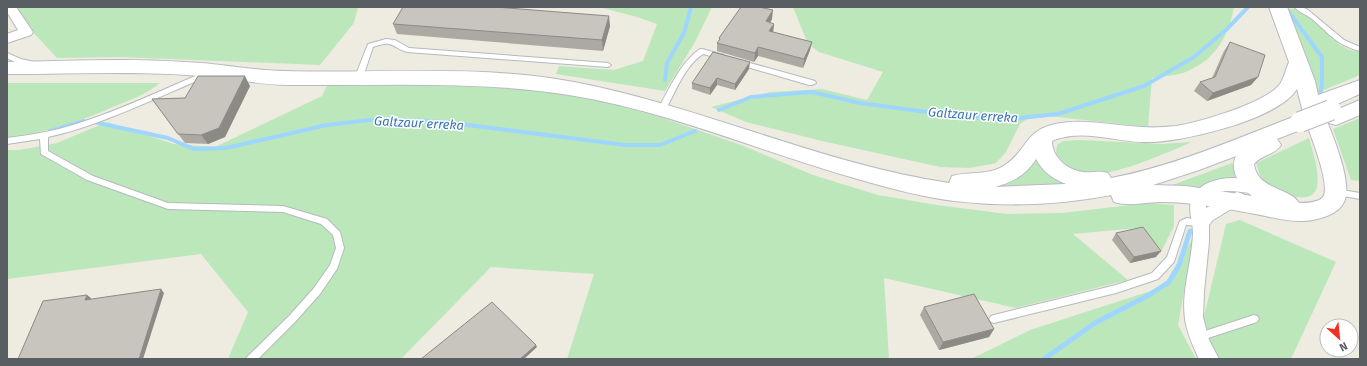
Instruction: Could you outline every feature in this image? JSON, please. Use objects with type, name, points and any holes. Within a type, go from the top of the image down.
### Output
[{"type":"street","points":[[7,39],[26,32],[10,7]]},
{"type":"street","points":[[1246,188],[1292,212],[1314,210],[1330,204],[1334,200],[1336,192],[1333,171],[1278,7]]},
{"type":"street","points":[[810,157],[847,159],[922,177],[975,182],[997,177],[1017,168],[1033,146],[1048,134],[1063,130],[1152,135],[1171,134],[1208,126],[1248,111],[1283,89],[1294,54]]},
{"type":"street","points":[[7,68],[168,67],[215,71],[237,75]]},
{"type":"street","points":[[7,74],[124,73],[141,77]]},
{"type":"street","points":[[7,78],[237,75],[283,78],[452,78],[508,81],[596,93],[662,109],[880,178],[953,192],[1023,195],[1072,193],[1105,188],[1163,175],[1313,112],[1360,87]]},
{"type":"street","points":[[1283,89],[1288,99],[1313,112]]},
{"type":"street","points":[[1042,139],[1041,145],[1044,157],[1061,173],[1080,180],[1107,178],[1156,166],[1360,97]]},
{"type":"street","points":[[1246,188],[1243,166],[1245,159],[1313,112],[1360,107]]},
{"type":"street","points":[[913,185],[923,191],[944,196],[998,203],[1068,203],[1133,194],[1171,193],[1200,211]]},
{"type":"street","points":[[1200,211],[1246,188]]},
{"type":"street","points":[[1200,211],[1202,234],[1195,283],[1194,318],[1199,337],[1209,359]]},
{"type":"lane","points":[[1297,7],[1315,17],[1335,39],[1360,49]]},
{"type":"lane","points":[[359,77],[370,46],[383,41],[394,41],[407,50],[608,65]]},
{"type":"lane","points":[[662,109],[674,86],[696,54],[702,50],[812,83]]},
{"type":"lane","points":[[7,55],[19,61],[54,68]]},
{"type":"lane","points":[[7,141],[44,136],[71,129],[202,76]]},
{"type":"lane","points":[[44,136],[44,152],[90,178],[168,206],[284,209],[324,221],[337,234],[340,248],[334,266],[317,291],[287,324],[251,359]]},
{"type":"lane","points":[[1336,192],[1360,196]]},
{"type":"lane","points":[[994,319],[1116,289],[1155,276],[1171,259],[1183,223],[1200,211]]},
{"type":"lane","points":[[1199,337],[1254,320]]},
{"type":"green space","points":[[15,7],[358,7],[354,23],[320,65],[119,57],[57,58],[30,29]]},
{"type":"green space","points":[[599,7],[712,7],[695,42],[665,91],[556,74],[559,66],[614,70],[643,61],[657,24]]},
{"type":"green space","points":[[793,7],[1234,7],[1225,36],[1214,53],[1206,60],[1184,73],[1152,78],[1148,127],[1048,116],[1030,117],[1020,124],[1006,152],[996,163],[970,168],[940,167],[822,141],[746,122],[711,107],[770,92],[822,89],[867,100],[883,72],[819,52],[808,44]]},
{"type":"green space","points":[[1286,8],[1299,10],[1307,14],[1333,40],[1350,50],[1360,52],[1360,75],[1317,93]]},
{"type":"green space","points":[[329,81],[457,83],[572,93],[660,117],[741,145],[813,175],[878,195],[937,205],[1007,214],[1062,213],[1148,203],[1174,205],[1174,226],[1160,254],[1138,228],[1073,234],[1128,280],[1016,308],[884,278],[889,359],[567,359],[594,274],[491,267],[401,359],[228,359],[248,312],[201,254],[7,279],[7,150],[19,150],[57,143],[107,122],[174,144],[215,147],[322,96]]},
{"type":"green space","points":[[7,83],[160,83],[137,97],[75,122],[35,133],[7,137]]},
{"type":"green space","points":[[1360,118],[1360,181],[1351,180],[1333,129]]},
{"type":"green space","points":[[1309,138],[1318,175],[1317,187],[1314,193],[1301,197],[1292,196],[1283,194],[1268,186],[1260,175],[1256,163]]},
{"type":"green space","points":[[1079,140],[1162,144],[1192,142],[1127,168],[1100,174],[1089,174],[1079,172],[1070,167],[1056,153],[1057,145],[1063,141]]},
{"type":"green space","points":[[1037,160],[1070,184],[1045,187],[1002,187],[999,183],[1027,170]]},
{"type":"green space","points":[[1232,163],[1240,179],[1212,182],[1197,190],[1167,187]]},
{"type":"green space","points":[[1240,220],[1336,262],[1291,359],[1215,359],[1202,325],[1226,224]]},
{"type":"green space","points":[[1194,236],[1178,325],[1196,359],[971,359],[1030,330],[1163,287]]},
{"type":"building","points":[[403,7],[495,7],[609,16],[602,40],[393,24]]},
{"type":"building","points":[[741,7],[759,7],[773,10],[766,21],[774,24],[769,31],[812,42],[804,59],[758,47],[755,53],[717,43]]},
{"type":"building","points":[[1230,42],[1265,55],[1258,77],[1213,93],[1200,82],[1215,77]]},
{"type":"building","points":[[713,52],[750,62],[735,84],[717,78],[710,88],[692,83]]},
{"type":"building","points":[[198,76],[245,76],[219,128],[201,135],[178,134],[152,99],[185,98]]},
{"type":"building","points":[[1143,227],[1161,251],[1134,257],[1116,233]]},
{"type":"building","points":[[161,289],[139,359],[18,359],[43,301],[87,295],[85,300]]},
{"type":"building","points":[[974,294],[994,329],[943,342],[924,307]]},
{"type":"building","points":[[492,302],[536,345],[520,359],[421,359]]},
{"type":"waterway","points":[[665,80],[667,63],[684,33],[691,7]]},
{"type":"waterway","name":"Galtzaur erreka","points":[[719,110],[751,97],[812,92],[860,103],[956,116],[1010,119],[1058,114],[1144,86],[1194,57],[1227,29],[1248,7]]},
{"type":"waterway","points":[[1288,11],[1322,57],[1322,84],[1320,96]]},
{"type":"waterway","name":"Galtzaur erreka","points":[[98,123],[168,138],[194,149],[226,148],[327,125],[379,119],[444,122],[625,145],[660,145],[695,131]]},
{"type":"waterway","name":"Galtzaur erreka","points":[[50,131],[84,121]]},
{"type":"waterway","points":[[1044,359],[1095,323],[1149,295],[1169,282],[1179,265],[1190,231]]}]
